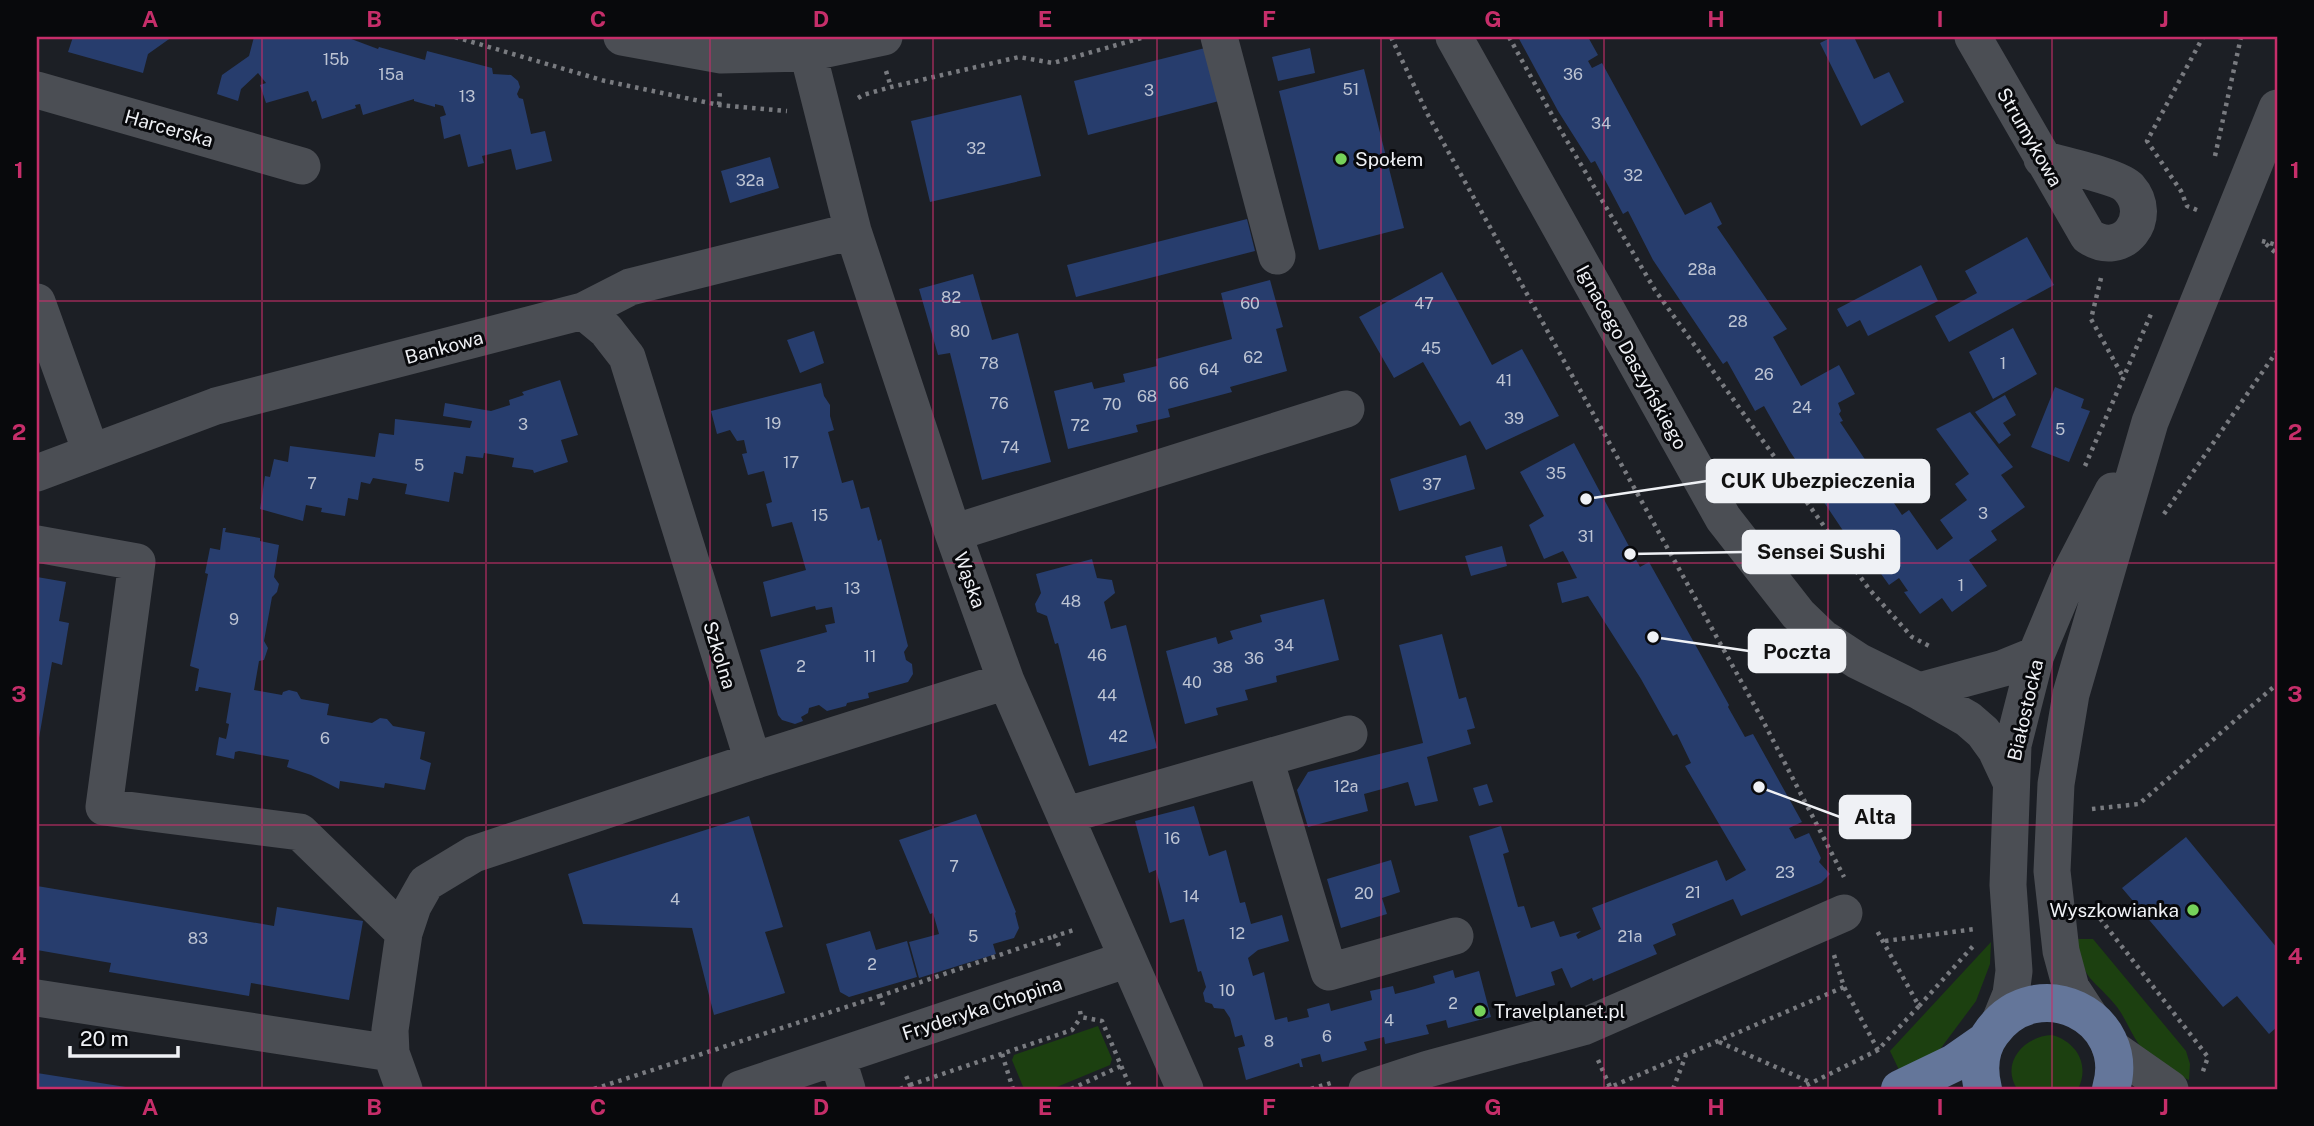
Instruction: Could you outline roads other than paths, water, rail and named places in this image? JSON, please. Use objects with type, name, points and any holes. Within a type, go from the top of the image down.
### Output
[{"type":"main road","points":[[1900,1089],[1954,1063],[2017,1009],[2036,1003],[2056,1003],[2076,1009],[2101,1033],[2114,1063],[2110,1089]]},
{"type":"main road","points":[[1983,1089],[1980,1076],[1981,1057],[1993,1030]]},
{"type":"street","points":[[622,37],[721,55],[884,37]]},
{"type":"street","points":[[1219,37],[1277,256]]},
{"type":"street","name":"Ignacego Daszyńskiego","points":[[1454,37],[1723,518],[1798,614],[1823,638],[1858,661],[1968,719],[1983,732],[1996,750],[2010,780]]},
{"type":"street","name":"Strumykowa","points":[[1973,37],[2042,159],[2088,236],[2097,242],[2110,244],[2125,240],[2134,232],[2138,216],[2135,198],[2128,186],[2110,178],[2042,159]]},
{"type":"street","name":"Wąska","points":[[806,45],[853,231],[953,533],[1006,681],[1185,1089]]},
{"type":"street","name":"Harcerska","points":[[37,90],[302,166]]},
{"type":"street","name":"Białostocka","points":[[2101,1033],[2071,988],[2059,941],[2052,871],[2056,784],[2071,694],[2150,422],[2277,108]]},
{"type":"street","name":"Bankowa","points":[[37,473],[216,406],[583,311],[630,287],[853,231]]},
{"type":"street","points":[[37,302],[91,452]]},
{"type":"street","name":"Szkolna","points":[[583,311],[606,330],[627,358],[753,761]]},
{"type":"street","points":[[953,533],[1346,409]]},
{"type":"street","name":"Białostocka","points":[[1993,1030],[2011,994],[2014,971],[2008,885],[2010,780],[2013,746],[2036,655],[2070,574],[2150,422]]},
{"type":"street","points":[[37,544],[137,562],[104,807],[300,832],[404,933]]},
{"type":"street","points":[[1919,691],[2004,668],[2036,655]]},
{"type":"street","points":[[404,1089],[391,1053],[390,1030],[404,933],[413,906],[425,883],[474,854],[753,761],[1006,681]]},
{"type":"street","points":[[1067,815],[1349,734]]},
{"type":"street","points":[[1265,759],[1329,972],[1455,936]]},
{"type":"street","points":[[1367,1089],[1428,1069],[1583,1027],[1844,914]]},
{"type":"street","name":"Fryderyka Chopina","points":[[740,1089],[842,1073],[1128,959]]},
{"type":"street","points":[[37,998],[391,1053]]},
{"type":"street","points":[[2101,1033],[2170,1089]]},
{"type":"place","name":"Społem","points":[[1341,159]]},
{"type":"place","name":"CUK Ubezpieczenia","points":[[1586,499]]},
{"type":"place","name":"Sensei Sushi","points":[[1630,554]]},
{"type":"place","name":"Poczta","points":[[1653,637]]},
{"type":"place","name":"Alta","points":[[1759,787]]},
{"type":"place","name":"Wyszkowianka","points":[[2193,910]]},
{"type":"place","name":"Travelplanet.pl","points":[[1480,1011]]}]
